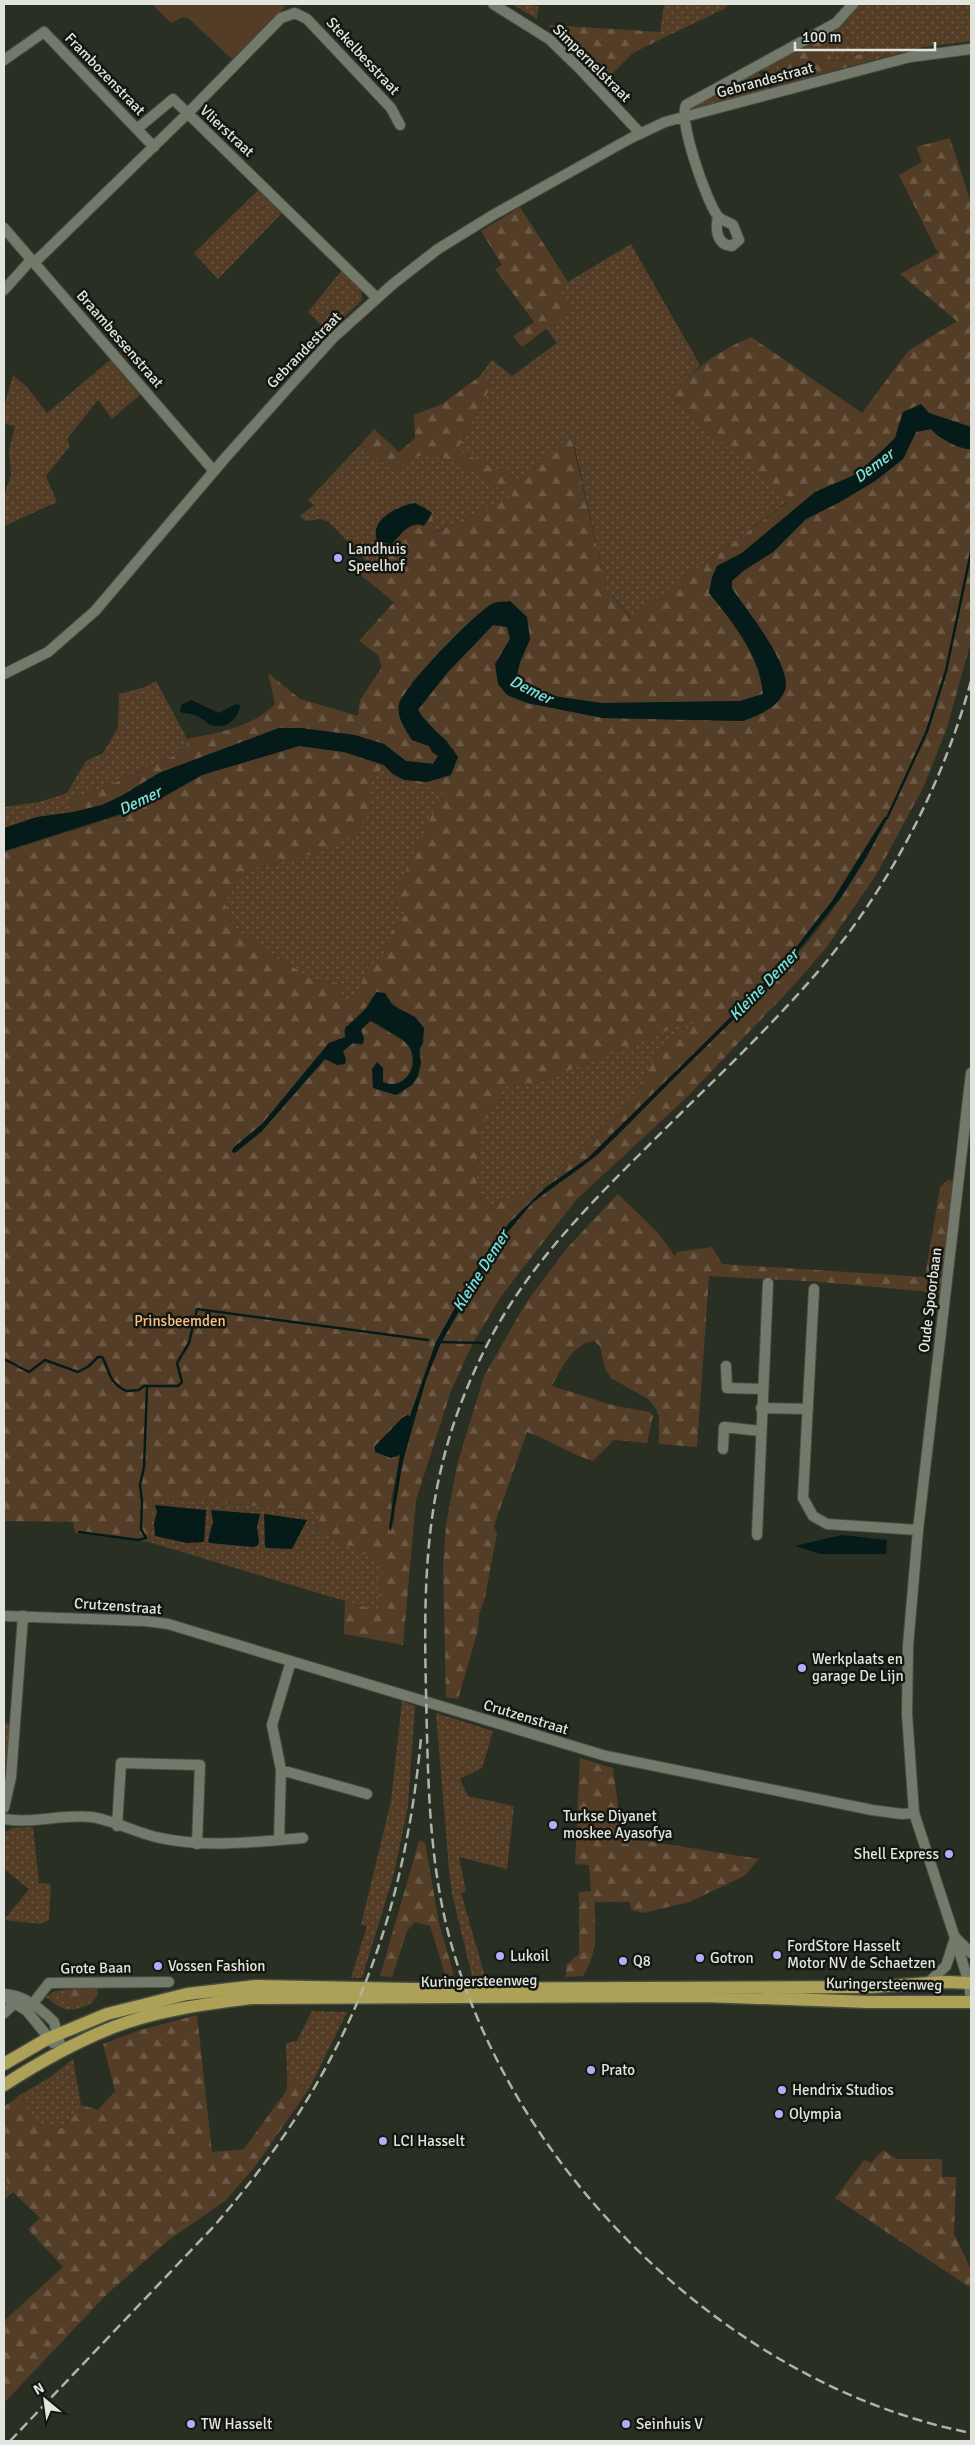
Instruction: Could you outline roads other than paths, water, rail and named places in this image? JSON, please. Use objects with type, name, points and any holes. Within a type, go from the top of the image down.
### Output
[{"type":"main road","name":"Kuringersteenweg","points":[[4,2064],[52,2037],[106,2014],[147,2002],[187,1994],[256,1986],[412,1989],[872,1987],[970,1983]]},
{"type":"main road","name":"Kuringersteenweg","points":[[4,2085],[62,2051],[112,2028],[157,2014],[206,2004],[252,1998],[696,1996],[971,2000]]},
{"type":"street","name":"Simpernelstraat","points":[[493,4],[549,39],[640,133]]},
{"type":"street","name":"Gebrandestraat","points":[[684,117],[686,105],[836,23],[853,4]]},
{"type":"street","name":"Stekelbesstraat","points":[[188,113],[281,18],[295,13],[307,18],[390,108],[400,125]]},
{"type":"street","name":"Frambozenstraat","points":[[4,60],[44,32],[154,147]]},
{"type":"street","name":"Gebrandestraat","points":[[4,674],[48,652],[77,629],[114,590],[214,471],[334,337],[377,298],[438,249],[493,215],[640,133],[684,117],[910,57],[971,49]]},
{"type":"street","name":"Frambozenstraat","points":[[138,130],[173,99],[188,113]]},
{"type":"street","name":"Vlierstraat","points":[[4,290],[188,113],[377,298]]},
{"type":"street","points":[[684,117],[699,174],[718,217]]},
{"type":"street","name":"Braambessenstraat","points":[[4,228],[214,471]]},
{"type":"street","name":"Oude Spoorbaan","points":[[914,1813],[907,1714],[908,1646],[918,1530],[971,1073]]},
{"type":"street","points":[[757,1535],[768,1283]]},
{"type":"street","points":[[814,1289],[804,1498],[813,1516],[827,1524],[918,1530]]},
{"type":"street","points":[[726,1366],[727,1388],[762,1389]]},
{"type":"street","points":[[762,1408],[808,1409]]},
{"type":"street","points":[[723,1448],[724,1427],[761,1431]]},
{"type":"street","name":"Crutzenstraat","points":[[4,1616],[146,1621],[168,1624],[606,1756],[872,1810],[902,1814],[914,1813]]},
{"type":"street","points":[[4,1808],[23,1616]]},
{"type":"street","points":[[280,1840],[281,1770],[272,1725],[291,1661]]},
{"type":"street","points":[[117,1826],[121,1763],[200,1766],[198,1844]]},
{"type":"street","points":[[281,1770],[366,1794]]},
{"type":"street","points":[[914,1813],[970,1983],[971,2000]]},
{"type":"street","points":[[4,1819],[19,1822],[75,1816],[94,1818],[158,1838],[198,1844],[237,1844],[303,1838]]},
{"type":"street","points":[[955,1938],[971,1953]]},
{"type":"street","points":[[928,1984],[946,1966],[955,1938]]},
{"type":"street","name":"Grote Baan","points":[[30,2008],[49,1983],[168,1982]]},
{"type":"street","points":[[4,1995],[19,2000],[54,2022],[52,2037],[62,2051]]},
{"type":"street","points":[[4,2014],[19,2000]]},
{"type":"water","name":"Demer","points":[[921,404],[929,413],[971,427],[971,449],[966,449],[949,442],[938,436],[931,429],[916,432],[903,459],[875,481],[840,502],[806,519],[773,552],[743,571],[732,581],[732,589],[757,623],[775,653],[786,680],[785,690],[778,702],[761,713],[743,721],[603,718],[527,703],[507,695],[498,684],[495,664],[510,639],[507,627],[493,625],[447,673],[418,710],[449,744],[458,757],[451,775],[427,782],[404,780],[393,774],[384,765],[344,752],[299,746],[202,775],[158,800],[4,851],[4,828],[37,817],[73,812],[102,805],[123,795],[159,773],[279,728],[301,728],[355,735],[384,744],[406,761],[433,764],[438,756],[432,752],[429,746],[412,740],[400,718],[399,704],[414,682],[443,649],[474,618],[496,602],[510,601],[527,617],[530,639],[520,662],[517,676],[546,695],[601,703],[740,701],[763,694],[757,666],[751,653],[736,627],[709,593],[712,577],[717,566],[742,553],[815,492],[857,474],[895,438],[903,412]]},
{"type":"water","points":[[415,503],[432,513],[424,526],[414,525],[410,527],[392,544],[378,542],[376,534],[380,521],[400,507]]},
{"type":"water","points":[[191,700],[219,713],[236,704],[240,705],[237,715],[230,723],[215,726],[195,715],[180,712],[181,705]]},
{"type":"water","points":[[889,815],[866,858],[842,896],[779,974],[597,1155],[533,1202],[496,1246],[441,1343],[426,1380],[403,1461],[391,1531],[389,1528],[400,1455],[391,1458],[375,1452],[375,1446],[402,1418],[407,1415],[410,1416],[436,1342],[478,1267],[509,1223],[545,1188],[588,1158],[754,994],[794,950],[832,901],[884,818]]},
{"type":"water","points":[[376,992],[385,993],[392,1005],[415,1017],[424,1028],[423,1043],[419,1050],[421,1063],[418,1076],[412,1085],[396,1095],[373,1088],[372,1069],[377,1062],[383,1068],[383,1082],[390,1084],[402,1081],[407,1076],[411,1071],[413,1057],[411,1050],[404,1041],[370,1021],[361,1030],[364,1039],[363,1044],[353,1043],[343,1051],[346,1060],[345,1064],[338,1065],[325,1059],[261,1132],[235,1153],[232,1152],[233,1148],[262,1124],[329,1043],[345,1037],[345,1028],[367,1008]]},
{"type":"water","points":[[155,1505],[206,1510],[204,1542],[187,1543],[155,1536],[154,1523],[157,1512]]},
{"type":"water","points":[[211,1510],[260,1514],[257,1526],[259,1542],[257,1546],[210,1543],[208,1541],[213,1521]]},
{"type":"water","points":[[264,1514],[307,1520],[292,1549],[267,1548],[265,1546]]},
{"type":"water","points":[[842,1535],[887,1540],[886,1554],[821,1554],[795,1546]]},
{"type":"waterway","name":"Kleine Demer","points":[[887,818],[927,731],[946,671],[971,552]]},
{"type":"waterway","name":"Kleine Demer","points":[[4,1359],[29,1372],[45,1360],[78,1372],[89,1366],[98,1357],[102,1357],[112,1379],[126,1391],[139,1390],[144,1386],[178,1386],[182,1382],[177,1363],[189,1343],[197,1309],[428,1340]]},
{"type":"waterway","points":[[439,1342],[483,1343]]},
{"type":"waterway","points":[[79,1532],[138,1540],[146,1538],[141,1529],[142,1501],[140,1485],[144,1467],[147,1387]]},
{"type":"railway","points":[[971,681],[946,756],[913,829],[894,864],[850,931],[826,962],[788,1005],[590,1205],[543,1259],[502,1317],[465,1392],[450,1434],[440,1475],[432,1516],[428,1558],[425,1645],[430,1813],[441,1902],[448,1932],[478,2020],[522,2104],[577,2183],[642,2254],[715,2316],[795,2368],[881,2407],[971,2433]]},
{"type":"railway","points":[[10,2441],[215,2225],[260,2170],[298,2114],[331,2057],[359,1999],[381,1938],[399,1875],[412,1808],[421,1738]]},
{"type":"place","name":"Landhuis Speelhof","points":[[338,558]]},
{"type":"place","name":"Werkplaats en garage De Lijn","points":[[802,1668]]},
{"type":"place","name":"Turkse Diyanet moskee Ayasofya","points":[[553,1825]]},
{"type":"place","name":"Shell Express","points":[[949,1854]]},
{"type":"place","name":"FordStore Hasselt Motor NV de Schaetzen","points":[[777,1955]]},
{"type":"place","name":"Lukoil","points":[[500,1956]]},
{"type":"place","name":"Gotron","points":[[700,1958]]},
{"type":"place","name":"Q8","points":[[623,1961]]},
{"type":"place","name":"Vossen Fashion","points":[[158,1966]]},
{"type":"place","name":"Prato","points":[[591,2070]]},
{"type":"place","name":"Hendrix Studios","points":[[782,2090]]},
{"type":"place","name":"Olympia","points":[[779,2114]]},
{"type":"place","name":"LCI Hasselt","points":[[383,2141]]},
{"type":"place","name":"TW Hasselt","points":[[191,2424]]},
{"type":"place","name":"Seinhuis V","points":[[626,2424]]},
{"type":"park label","name":"Prinsbeemden","points":[[180,1321]]}]
